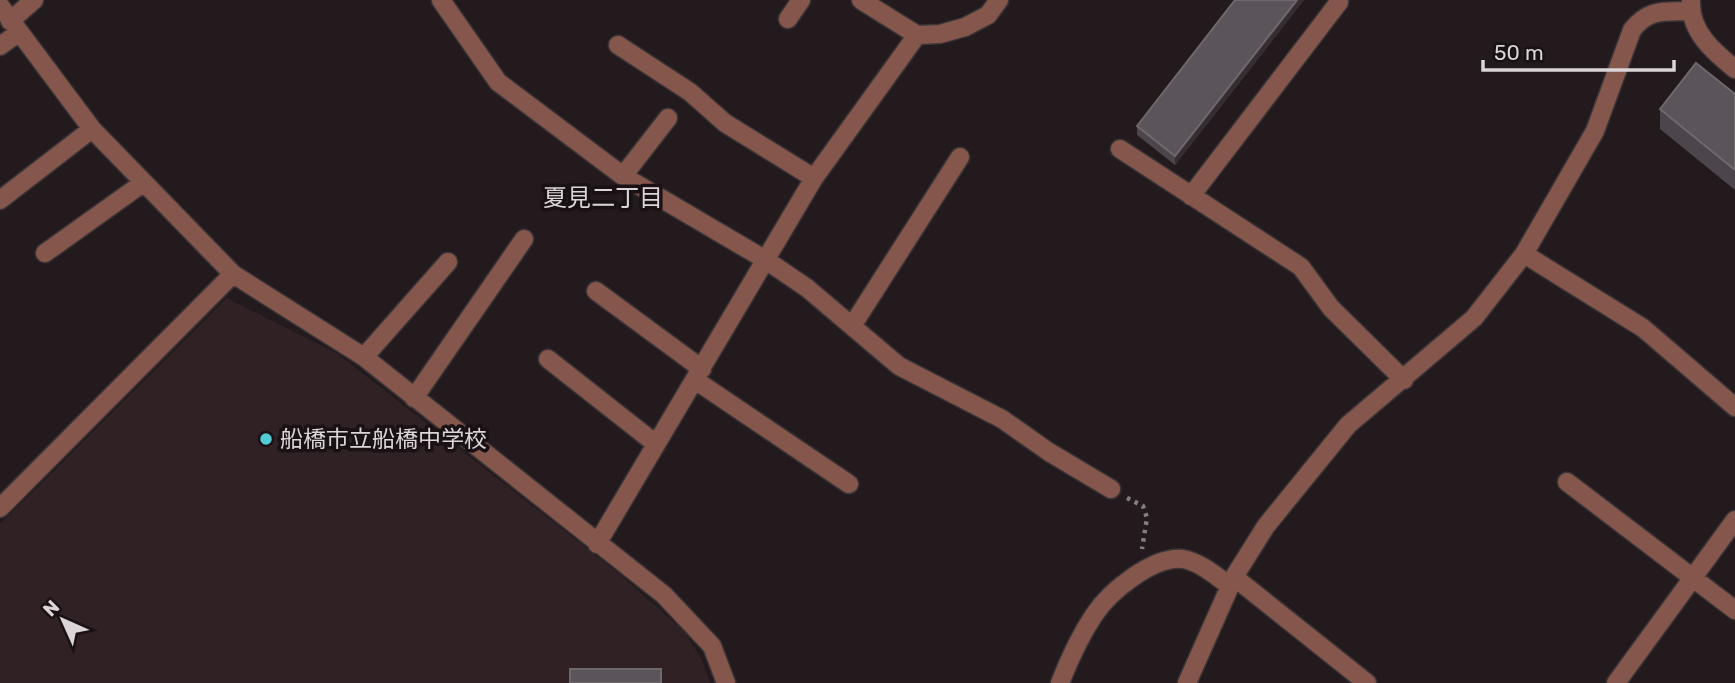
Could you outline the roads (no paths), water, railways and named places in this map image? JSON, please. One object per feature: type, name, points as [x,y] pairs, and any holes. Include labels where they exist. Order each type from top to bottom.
[{"type":"street","points":[[0,46],[9,20],[34,0]]},
{"type":"street","points":[[441,0],[498,82],[623,176],[766,260],[807,288],[899,366],[1002,419],[1049,452],[1111,489]]},
{"type":"street","points":[[788,19],[801,0]]},
{"type":"street","points":[[861,0],[917,35],[940,34],[965,27],[988,15],[999,0]]},
{"type":"street","points":[[1191,196],[1339,2]]},
{"type":"street","points":[[1187,683],[1232,582],[1266,526],[1348,425],[1474,318],[1524,254],[1595,131],[1632,30],[1639,20],[1648,14],[1690,6],[1697,30],[1705,42],[1735,69]]},
{"type":"street","points":[[9,20],[92,129],[233,274],[364,357],[664,595],[712,646],[726,683]]},
{"type":"street","points":[[597,544],[814,178],[917,35]]},
{"type":"street","points":[[618,45],[690,92],[725,123],[814,178]]},
{"type":"street","points":[[623,176],[668,118]]},
{"type":"street","points":[[0,200],[92,129]]},
{"type":"street","points":[[1120,149],[1301,267],[1331,308],[1404,380]]},
{"type":"street","points":[[852,326],[960,157]]},
{"type":"street","points":[[45,253],[143,183]]},
{"type":"street","points":[[414,398],[524,239]]},
{"type":"street","points":[[1524,254],[1643,328],[1735,407]]},
{"type":"street","points":[[364,357],[448,262]]},
{"type":"street","points":[[0,508],[233,274]]},
{"type":"street","points":[[596,291],[698,374],[849,484]]},
{"type":"street","points":[[548,359],[656,444]]},
{"type":"street","points":[[1567,482],[1735,610]]},
{"type":"street","points":[[1616,683],[1735,520]]},
{"type":"street","points":[[1060,683],[1095,613],[1139,573],[1169,559],[1186,560],[1232,582],[1367,683]]},
{"type":"place","name":"船橋市立船橋中学校","points":[[266,439]]},
{"type":"district","name":"夏見二丁目","points":[[603,198]]}]
